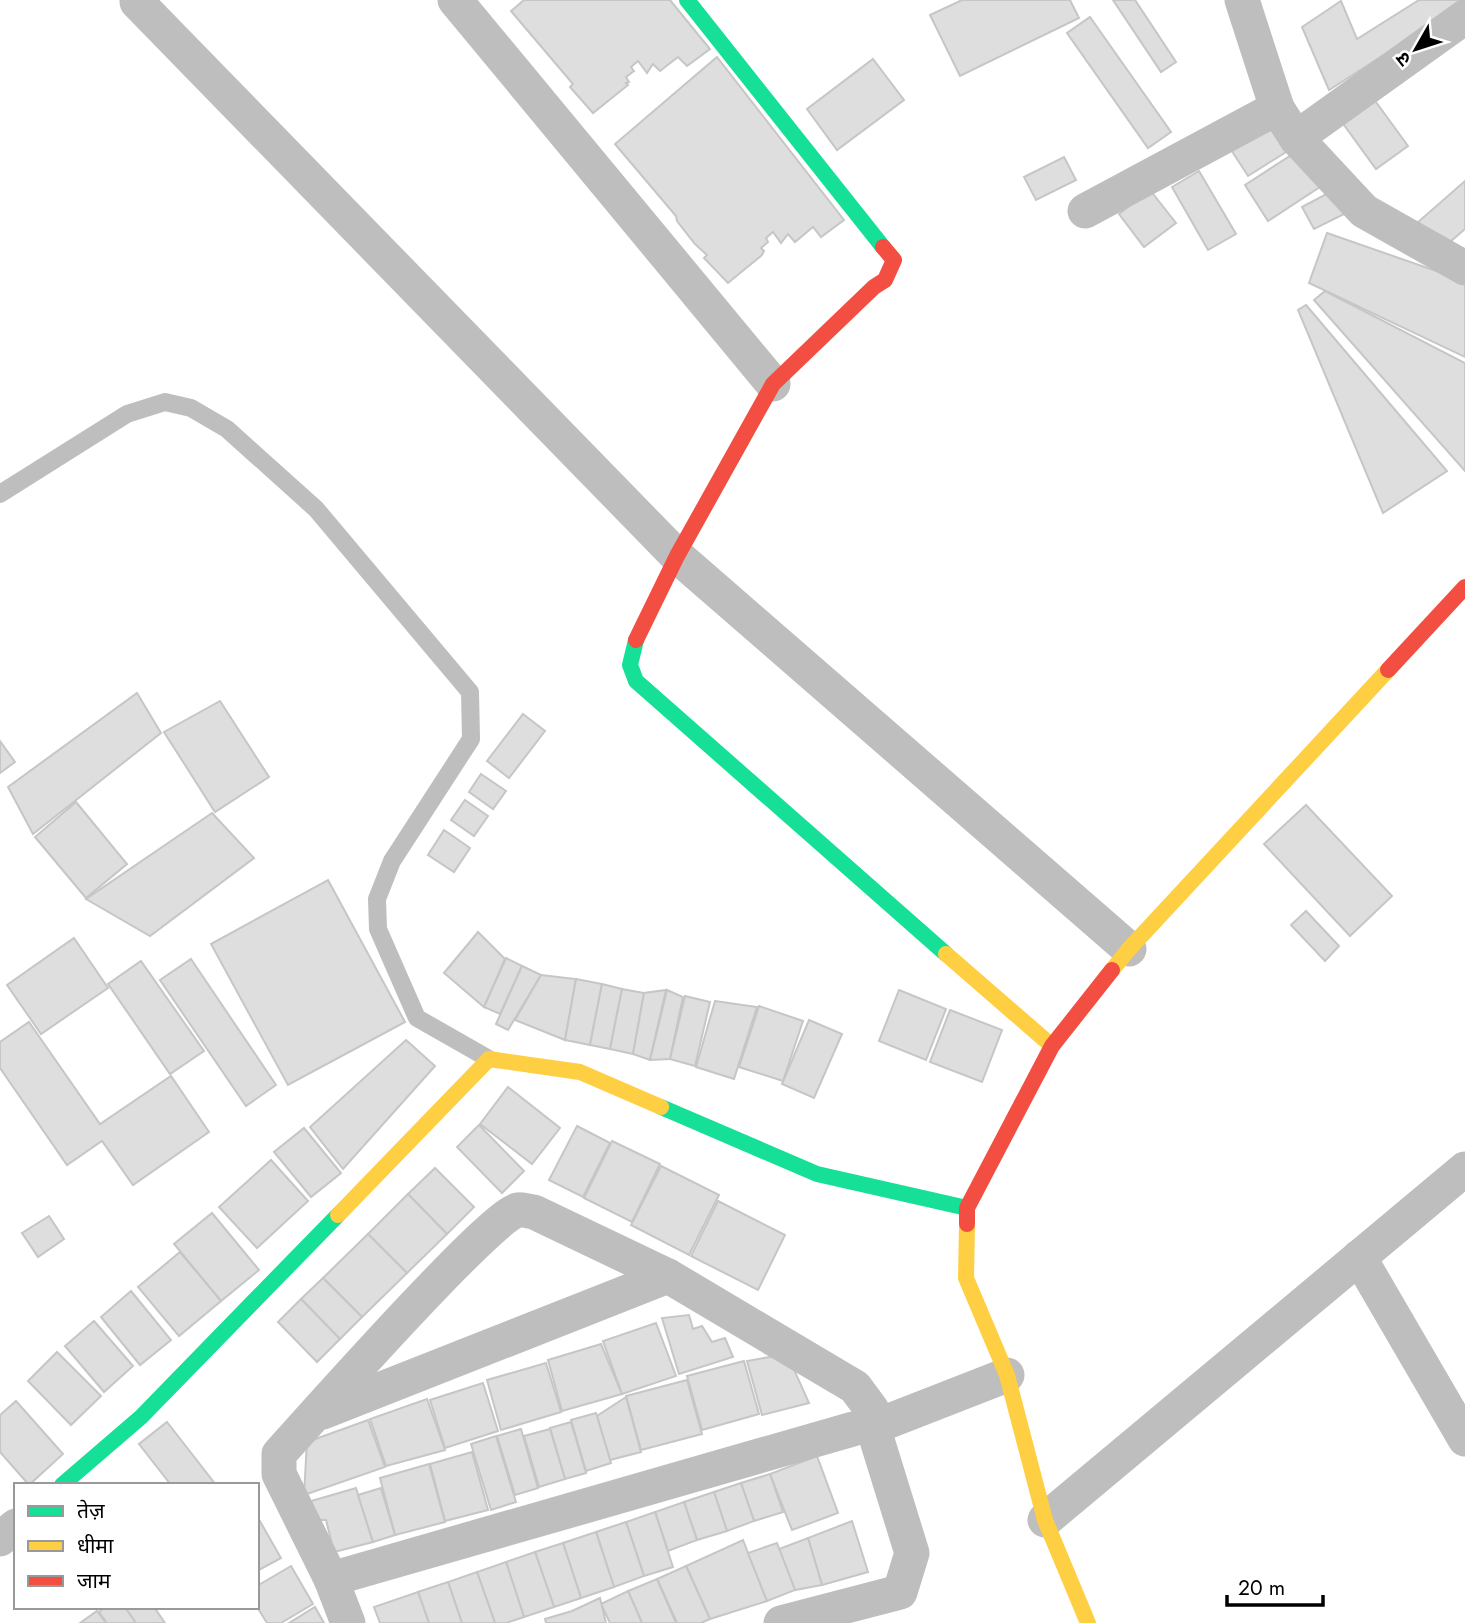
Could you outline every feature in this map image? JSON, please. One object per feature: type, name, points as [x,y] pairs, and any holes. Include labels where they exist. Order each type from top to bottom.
[{"type":"street","points":[[455,0],[773,384]]},
{"type":"street","points":[[687,0],[894,260],[885,280],[874,287],[773,384],[677,556],[633,646],[630,666],[636,681],[1052,1046]]},
{"type":"street","points":[[1242,0],[1277,108],[1296,138],[1363,211],[1465,268]]},
{"type":"street","points":[[137,2],[677,556],[1129,949]]},
{"type":"street","points":[[1296,138],[1465,17]]},
{"type":"street","points":[[1085,211],[1277,108]]},
{"type":"street","points":[[1088,1623],[1045,1520],[1007,1375],[966,1278],[967,1208],[1052,1046],[1129,949],[1465,587]]},
{"type":"street","points":[[64,1483],[141,1417],[489,1059],[580,1072],[817,1174],[967,1208]]},
{"type":"street","points":[[1045,1520],[1465,1169]]},
{"type":"street","points":[[348,1623],[331,1579],[279,1474],[279,1454],[419,1301],[501,1220],[517,1210],[534,1212],[668,1276],[855,1387],[871,1426],[912,1553],[895,1607],[781,1623]]},
{"type":"street","points":[[1359,1257],[1465,1439]]},
{"type":"street","points":[[313,1416],[668,1276]]},
{"type":"street","points":[[331,1579],[871,1426],[1007,1375]]},
{"type":"street","points":[[0,1539],[14,1528]]},
{"type":"lane","points":[[0,494],[127,414],[165,402],[191,408],[227,429],[316,509],[470,692],[471,739],[392,861],[377,899],[378,929],[417,1018],[489,1059]]},
{"type":"building","points":[[524,0],[670,0],[710,49],[687,66],[678,57],[660,71],[653,64],[647,73],[638,61],[631,67],[634,71],[626,77],[628,85],[593,113],[570,87],[573,84],[511,11]]},
{"type":"building","points":[[962,0],[1070,0],[1079,18],[960,76],[930,15]]},
{"type":"building","points":[[1113,0],[1135,0],[1176,62],[1161,72]]},
{"type":"building","points":[[1419,0],[1465,0],[1465,3],[1329,90],[1302,27],[1341,1],[1357,39]]},
{"type":"building","points":[[1090,17],[1171,132],[1148,148],[1067,33]]},
{"type":"building","points":[[717,57],[844,220],[821,237],[813,227],[795,242],[788,234],[781,243],[773,232],[761,248],[764,251],[762,255],[728,283],[704,258],[707,255],[695,244],[676,216],[615,144]]},
{"type":"building","points":[[873,59],[904,100],[837,150],[807,109]]},
{"type":"building","points":[[1368,91],[1408,146],[1376,169],[1336,114]]},
{"type":"building","points":[[1270,115],[1291,149],[1248,176],[1226,142]]},
{"type":"building","points":[[1299,150],[1323,185],[1268,221],[1245,185]]},
{"type":"building","points":[[1064,157],[1076,180],[1036,200],[1024,177]]},
{"type":"building","points":[[1199,171],[1236,234],[1208,250],[1172,187]]},
{"type":"building","points":[[1465,181],[1465,229],[1450,242],[1417,223]]},
{"type":"building","points":[[1150,190],[1176,223],[1144,247],[1119,214]]},
{"type":"building","points":[[1332,191],[1344,214],[1314,229],[1302,207]]},
{"type":"building","points":[[1327,233],[1465,281],[1465,357],[1309,283]]},
{"type":"building","points":[[1325,291],[1465,363],[1465,471],[1314,300]]},
{"type":"building","points":[[1306,305],[1447,471],[1383,513],[1298,310]]},
{"type":"building","points":[[137,693],[161,733],[33,834],[8,787]]},
{"type":"building","points":[[220,701],[269,777],[215,812],[164,732]]},
{"type":"building","points":[[523,714],[545,731],[509,778],[487,761]]},
{"type":"building","points":[[0,741],[15,762],[0,773]]},
{"type":"building","points":[[481,774],[506,791],[493,809],[469,792]]},
{"type":"building","points":[[465,800],[488,816],[474,836],[451,820]]},
{"type":"building","points":[[76,802],[127,864],[86,898],[35,837]]},
{"type":"building","points":[[1306,805],[1392,896],[1350,936],[1264,844]]},
{"type":"building","points":[[212,813],[254,858],[150,936],[86,899]]},
{"type":"building","points":[[444,830],[470,848],[454,872],[428,855]]},
{"type":"building","points":[[328,880],[405,1022],[288,1085],[211,944]]},
{"type":"building","points":[[1306,911],[1339,946],[1325,961],[1291,925]]},
{"type":"building","points":[[478,932],[505,959],[484,1007],[444,973]]},
{"type":"building","points":[[74,938],[108,988],[41,1034],[7,985]]},
{"type":"building","points":[[506,958],[522,966],[500,1014],[484,1007]]},
{"type":"building","points":[[191,959],[276,1085],[246,1106],[160,980]]},
{"type":"building","points":[[141,961],[204,1051],[170,1074],[108,984]]},
{"type":"building","points":[[522,966],[541,975],[508,1030],[496,1024]]},
{"type":"building","points":[[541,975],[576,979],[565,1040],[515,1020]]},
{"type":"building","points":[[576,979],[602,984],[590,1045],[565,1040]]},
{"type":"building","points":[[602,984],[622,989],[610,1049],[590,1045]]},
{"type":"building","points":[[622,989],[644,993],[633,1054],[610,1049]]},
{"type":"building","points":[[666,990],[650,1060],[633,1054],[644,993]]},
{"type":"building","points":[[667,990],[683,997],[670,1059],[650,1060]]},
{"type":"building","points":[[899,990],[946,1009],[926,1060],[879,1041]]},
{"type":"building","points":[[685,996],[710,1002],[695,1066],[670,1059]]},
{"type":"building","points":[[715,1001],[757,1007],[734,1079],[696,1067]]},
{"type":"building","points":[[759,1006],[803,1021],[783,1081],[739,1067]]},
{"type":"building","points":[[950,1010],[1002,1030],[982,1082],[930,1062]]},
{"type":"building","points":[[809,1020],[842,1034],[814,1098],[782,1084]]},
{"type":"building","points":[[29,1022],[100,1124],[171,1076],[209,1132],[133,1185],[102,1141],[67,1165],[0,1068],[0,1042]]},
{"type":"building","points":[[406,1040],[435,1066],[343,1169],[310,1127]]},
{"type":"building","points":[[508,1087],[560,1128],[532,1164],[480,1124]]},
{"type":"building","points":[[479,1125],[524,1171],[502,1193],[457,1147]]},
{"type":"building","points":[[577,1126],[610,1143],[583,1197],[549,1180]]},
{"type":"building","points":[[304,1128],[341,1173],[311,1197],[274,1152]]},
{"type":"building","points":[[612,1141],[660,1164],[632,1222],[584,1198]]},
{"type":"building","points":[[271,1160],[308,1201],[257,1248],[219,1207]]},
{"type":"building","points":[[661,1166],[719,1195],[689,1255],[631,1225]]},
{"type":"building","points":[[435,1168],[474,1207],[447,1234],[408,1194]]},
{"type":"building","points":[[408,1194],[447,1234],[407,1273],[368,1234]]},
{"type":"building","points":[[718,1201],[785,1235],[758,1290],[691,1256]]},
{"type":"building","points":[[212,1213],[259,1270],[221,1301],[174,1244]]},
{"type":"building","points":[[49,1216],[64,1239],[38,1257],[22,1233]]},
{"type":"building","points":[[368,1234],[407,1273],[362,1317],[323,1278]]},
{"type":"building","points":[[180,1252],[221,1301],[179,1336],[138,1287]]},
{"type":"building","points":[[323,1278],[362,1317],[340,1339],[301,1299]]},
{"type":"building","points":[[131,1291],[171,1340],[140,1365],[101,1317]]},
{"type":"building","points":[[301,1299],[340,1339],[317,1362],[278,1322]]},
{"type":"building","points":[[689,1315],[693,1329],[702,1326],[712,1342],[725,1338],[733,1357],[679,1374],[662,1318]]},
{"type":"building","points":[[94,1321],[133,1366],[104,1392],[65,1346]]},
{"type":"building","points":[[656,1323],[676,1376],[622,1394],[603,1341]]},
{"type":"building","points":[[601,1344],[622,1394],[562,1411],[548,1360]]},
{"type":"building","points":[[57,1352],[101,1396],[71,1425],[28,1381]]},
{"type":"building","points":[[787,1354],[809,1403],[762,1415],[747,1361]]},
{"type":"building","points":[[744,1361],[759,1414],[702,1430],[687,1376]]},
{"type":"building","points":[[546,1363],[561,1412],[501,1430],[487,1380]]},
{"type":"building","points":[[687,1380],[702,1434],[641,1450],[626,1396]]},
{"type":"building","points":[[483,1383],[498,1431],[445,1448],[430,1400]]},
{"type":"building","points":[[626,1397],[641,1452],[610,1460],[597,1416]]},
{"type":"building","points":[[427,1399],[445,1450],[386,1466],[370,1419]]},
{"type":"building","points":[[16,1401],[63,1454],[31,1483],[27,1483],[0,1452],[0,1415]]},
{"type":"building","points":[[596,1413],[611,1463],[586,1471],[571,1420]]},
{"type":"building","points":[[368,1420],[385,1467],[304,1495],[307,1442]]},
{"type":"building","points":[[167,1422],[214,1483],[169,1483],[139,1444]]},
{"type":"building","points":[[571,1422],[586,1473],[565,1479],[550,1428]]},
{"type":"building","points":[[521,1429],[538,1488],[515,1495],[497,1436]]},
{"type":"building","points":[[550,1429],[565,1479],[539,1487],[524,1436]]},
{"type":"building","points":[[496,1436],[516,1502],[491,1510],[471,1444]]},
{"type":"building","points":[[472,1452],[488,1510],[445,1521],[430,1464]]},
{"type":"building","points":[[817,1456],[838,1513],[792,1530],[770,1474]]},
{"type":"building","points":[[429,1464],[445,1522],[395,1535],[380,1478]]},
{"type":"building","points":[[770,1474],[783,1512],[754,1521],[741,1483]]},
{"type":"building","points":[[741,1483],[754,1521],[727,1531],[714,1492]]},
{"type":"building","points":[[356,1488],[373,1542],[334,1552],[326,1520],[312,1520],[308,1502]]},
{"type":"building","points":[[381,1488],[395,1535],[373,1542],[358,1495]]},
{"type":"building","points":[[714,1492],[727,1531],[697,1540],[684,1502]]},
{"type":"building","points":[[684,1502],[697,1540],[668,1551],[655,1512]]},
{"type":"building","points":[[655,1512],[673,1567],[644,1576],[626,1522]]},
{"type":"building","points":[[259,1520],[281,1558],[259,1570]]},
{"type":"building","points":[[852,1521],[868,1572],[822,1585],[808,1538]]},
{"type":"building","points":[[626,1522],[644,1576],[614,1587],[596,1532]]},
{"type":"building","points":[[596,1532],[614,1587],[581,1598],[563,1543]]},
{"type":"building","points":[[808,1538],[822,1585],[795,1590],[779,1549]]},
{"type":"building","points":[[743,1540],[767,1601],[710,1619],[686,1566]]},
{"type":"building","points":[[563,1543],[581,1598],[554,1607],[535,1552]]},
{"type":"building","points":[[777,1543],[795,1590],[767,1601],[748,1553]]},
{"type":"building","points":[[535,1552],[554,1607],[524,1617],[506,1562]]},
{"type":"building","points":[[506,1562],[524,1617],[506,1623],[495,1623],[477,1572]]},
{"type":"building","points":[[291,1566],[313,1604],[281,1623],[267,1623],[258,1609],[259,1585]]},
{"type":"building","points":[[686,1566],[710,1619],[701,1623],[677,1623],[657,1579]]},
{"type":"building","points":[[477,1572],[495,1623],[462,1623],[448,1582]]},
{"type":"building","points":[[657,1579],[676,1623],[642,1623],[628,1591]]},
{"type":"building","points":[[448,1582],[462,1623],[429,1623],[418,1592]]},
{"type":"building","points":[[628,1591],[642,1623],[610,1623],[601,1604]]},
{"type":"building","points":[[418,1592],[429,1623],[380,1623],[374,1607]]},
{"type":"building","points":[[600,1598],[606,1623],[546,1623],[545,1619],[572,1611]]},
{"type":"building","points":[[315,1607],[324,1623],[289,1623]]},
{"type":"building","points":[[103,1609],[126,1609],[136,1623],[107,1623],[99,1612]]},
{"type":"building","points":[[126,1609],[155,1609],[165,1623],[136,1623]]},
{"type":"building","points":[[97,1611],[106,1623],[80,1623]]},
{"type":"traffic: fast","points":[[687,0],[883,247]]},
{"type":"traffic: fast","points":[[636,640],[630,665],[636,681],[946,954]]},
{"type":"traffic: fast","points":[[661,1107],[817,1174],[967,1208]]},
{"type":"traffic: fast","points":[[64,1483],[141,1417],[338,1215]]},
{"type":"traffic: slow","points":[[1112,970],[1388,670]]},
{"type":"traffic: slow","points":[[946,954],[1052,1046]]},
{"type":"traffic: slow","points":[[338,1215],[489,1059],[580,1072],[661,1107]]},
{"type":"traffic: slow","points":[[967,1224],[966,1278],[1007,1375],[1045,1520],[1088,1623]]},
{"type":"traffic: jam","points":[[636,640],[677,556],[773,384],[874,287],[885,280],[894,260],[883,247]]},
{"type":"traffic: jam","points":[[1388,670],[1465,587]]},
{"type":"traffic: jam","points":[[967,1224],[967,1208],[1052,1046],[1112,970]]}]
